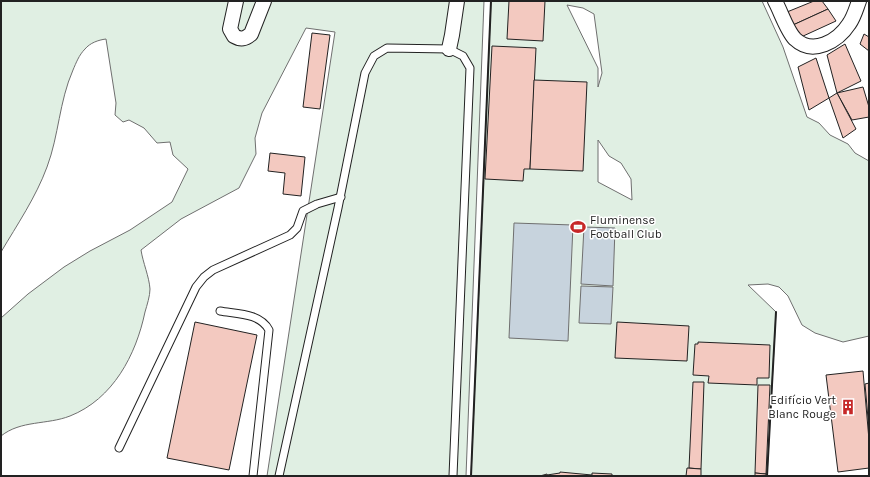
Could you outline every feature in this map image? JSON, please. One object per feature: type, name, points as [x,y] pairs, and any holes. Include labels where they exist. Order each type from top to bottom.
[{"type":"street","points":[[236,1],[230,29],[234,36],[243,39],[251,34],[264,1]]},
{"type":"street","points":[[449,49],[457,1]]},
{"type":"street","points":[[775,1],[794,37],[799,43],[810,47],[817,47],[838,36],[849,25],[859,1]]},
{"type":"lane","points":[[279,476],[340,197],[365,73],[374,56],[386,48],[449,49],[463,56],[470,68],[453,476]]},
{"type":"lane","points":[[119,448],[196,287],[204,277],[213,270],[290,235],[297,228],[303,210],[340,197]]},
{"type":"lane","points":[[220,311],[257,318],[266,323],[269,330],[253,476]]},
{"type":"green space","points":[[1,1],[484,1],[466,476],[267,476],[335,32],[306,28],[262,113],[255,138],[256,154],[239,188],[181,219],[141,250],[150,295],[136,344],[120,374],[99,399],[70,416],[52,421],[17,427],[1,436],[1,318],[28,294],[64,267],[90,251],[130,230],[172,202],[188,169],[173,155],[170,142],[157,143],[144,128],[129,120],[123,122],[115,115],[116,103],[106,39],[94,42],[89,45],[79,56],[68,82],[51,155],[43,178],[32,200],[1,252]]},
{"type":"green space","name":"Fluminense Football Club","points":[[491,1],[762,1],[783,47],[807,117],[819,123],[830,135],[848,144],[855,153],[869,161],[869,336],[843,342],[815,333],[802,325],[788,296],[779,287],[768,284],[748,285],[776,312],[767,476],[471,476]],"holes":[[[567,5],[583,8],[594,14],[602,73],[598,87],[598,68]],[[598,140],[609,156],[621,163],[631,179],[632,200],[598,182]]]},
{"type":"shaded area","points":[[514,223],[573,225],[568,341],[509,338]]},
{"type":"shaded area","points":[[584,227],[615,228],[613,286],[581,284]]},
{"type":"shaded area","points":[[581,286],[613,287],[611,324],[579,323]]},
{"type":"building","points":[[509,1],[545,1],[543,41],[507,39]]},
{"type":"building","points":[[814,1],[822,1],[828,9],[793,25],[787,12]]},
{"type":"building","points":[[828,9],[836,21],[801,37],[793,25]]},
{"type":"building","points":[[312,33],[330,35],[320,109],[303,107]]},
{"type":"building","points":[[864,34],[869,37],[869,51],[860,44]]},
{"type":"building","points":[[845,44],[861,81],[837,93],[827,55]]},
{"type":"building","points":[[492,46],[536,48],[530,169],[524,169],[523,181],[485,179]]},
{"type":"building","points":[[816,58],[829,98],[809,110],[798,67]]},
{"type":"building","points":[[534,80],[587,82],[583,171],[530,169]]},
{"type":"building","points":[[863,87],[869,107],[869,117],[852,120],[837,93]]},
{"type":"building","points":[[837,93],[856,129],[843,138],[829,98]]},
{"type":"building","points":[[270,153],[305,157],[301,196],[283,194],[285,173],[268,171]]},
{"type":"building","points":[[195,322],[257,335],[229,470],[167,458]]},
{"type":"building","points":[[617,322],[689,326],[687,361],[615,358]]},
{"type":"building","points":[[698,342],[770,345],[769,378],[757,378],[757,385],[708,383],[709,376],[693,375],[695,344],[698,344]]},
{"type":"building","name":"Edifício Vert Blanc Rouge","points":[[863,371],[869,440],[869,468],[838,472],[826,375]]},
{"type":"building","points":[[693,382],[704,382],[701,469],[689,468]]},
{"type":"building","points":[[869,383],[869,430],[865,384]]},
{"type":"building","points":[[758,385],[770,385],[766,474],[755,473]]},
{"type":"building","points":[[687,468],[701,469],[701,476],[686,476]]},
{"type":"building","points":[[560,472],[592,475],[592,473],[612,474],[612,476],[540,476]]},
{"type":"building","points":[[755,473],[766,474],[766,476],[755,476]]},
{"type":"wall","points":[[471,476],[491,1]]},
{"type":"wall","points":[[767,476],[776,312]]},
{"type":"place","name":"Fluminense Football Club","points":[[578,227]]},
{"type":"place","name":"Edifício Vert Blanc Rouge","points":[[848,407]]}]
